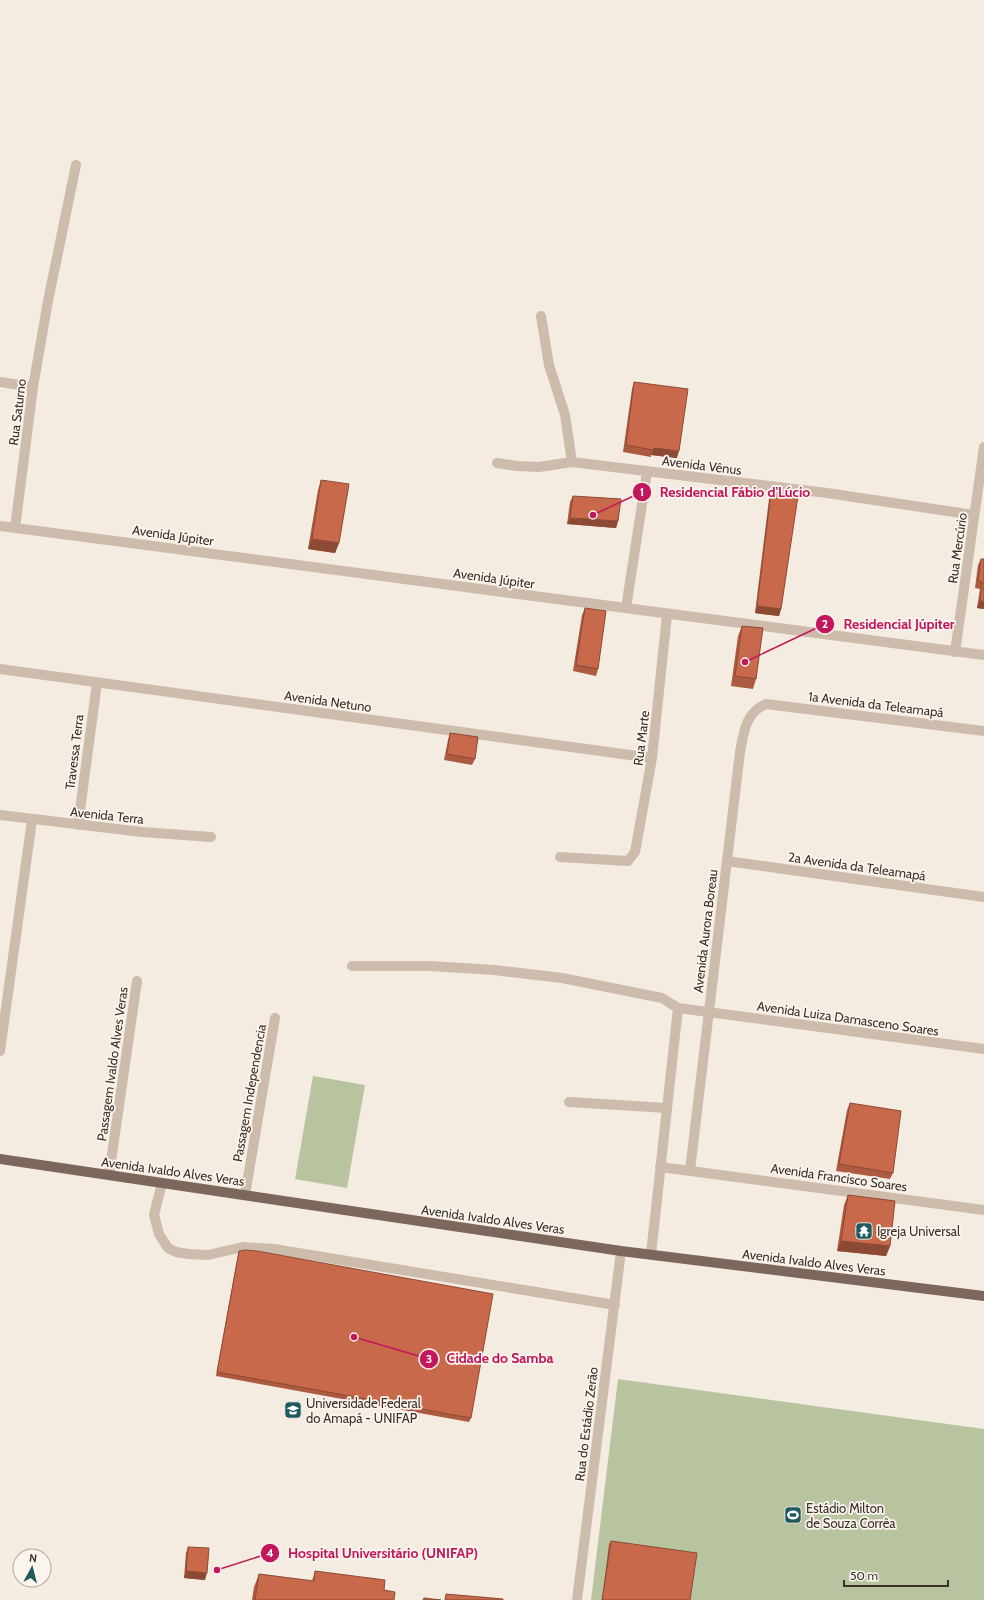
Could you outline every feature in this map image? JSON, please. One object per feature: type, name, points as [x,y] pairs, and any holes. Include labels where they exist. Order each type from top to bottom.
[{"type":"main road","name":"Avenida Ivaldo Alves Veras","points":[[0,1159],[621,1251],[984,1296]]},
{"type":"street","name":"Rua Saturno","points":[[15,528],[33,387],[48,301],[76,165]]},
{"type":"street","points":[[541,316],[549,365],[565,415],[572,462]]},
{"type":"street","points":[[0,382],[33,387]]},
{"type":"street","name":"Rua Mercúrio","points":[[955,652],[984,447]]},
{"type":"street","name":"Avenida Vênus","points":[[497,463],[539,467],[572,462],[827,493],[974,515]]},
{"type":"street","points":[[626,608],[647,472]]},
{"type":"street","name":"Avenida Júpiter","points":[[0,526],[984,656]]},
{"type":"street","name":"Rua Marte","points":[[560,857],[628,861],[632,858],[637,848],[652,758],[667,615]]},
{"type":"street","name":"Avenida Netuno","points":[[0,669],[652,758]]},
{"type":"street","name":"Travessa Terra","points":[[78,825],[97,682]]},
{"type":"street","name":"1a Avenida da Teleamapá","points":[[766,704],[984,731]]},
{"type":"street","name":"Avenida Aurora Boreau","points":[[690,1170],[744,732],[748,719],[756,708],[766,704]]},
{"type":"street","name":"Avenida Terra","points":[[0,815],[78,825],[211,837]]},
{"type":"street","points":[[0,1051],[32,820]]},
{"type":"street","name":"2a Avenida da Teleamapá","points":[[727,861],[984,896]]},
{"type":"street","points":[[352,966],[430,966],[494,970],[562,978],[662,998],[678,1008],[651,1254]]},
{"type":"street","name":"Passagem Ivaldo Alves Veras","points":[[109,1175],[137,981]]},
{"type":"street","name":"Avenida Luiza Damasceno Soares","points":[[678,1008],[984,1049]]},
{"type":"street","name":"Passagem Independencia","points":[[244,1195],[275,1018]]},
{"type":"street","points":[[569,1102],[667,1108]]},
{"type":"street","name":"Avenida Francisco Soares","points":[[660,1167],[984,1210]]},
{"type":"street","points":[[162,1183],[154,1215],[159,1234],[168,1248],[176,1252],[208,1255],[244,1247],[274,1249],[614,1305]]},
{"type":"street","name":"Rua do Estádio Zerão","points":[[577,1600],[621,1251]]},
{"type":"green space","points":[[313,1076],[365,1085],[347,1188],[295,1179]]},
{"type":"green space","name":"Estádio Milton de Souza Corrêa","points":[[618,1379],[984,1429],[984,1600],[591,1600]]},
{"type":"building","points":[[634,382],[688,389],[679,451],[654,448],[653,450],[626,445]]},
{"type":"building","points":[[321,480],[349,484],[339,543],[312,539]]},
{"type":"building","points":[[771,492],[798,496],[781,609],[757,606]]},
{"type":"building","points":[[573,496],[621,499],[618,521],[570,518]]},
{"type":"building","points":[[981,559],[984,559],[984,602],[980,601],[982,582],[978,581]]},
{"type":"building","points":[[585,608],[606,611],[598,669],[576,665]]},
{"type":"building","points":[[742,626],[763,628],[756,679],[735,676]]},
{"type":"building","points":[[450,733],[478,737],[475,759],[447,754]]},
{"type":"building","points":[[850,1103],[901,1111],[893,1173],[839,1164]]},
{"type":"building","name":"Igreja Universal","points":[[848,1195],[895,1201],[890,1246],[841,1241]]},
{"type":"building","points":[[245,1250],[493,1294],[471,1418],[217,1372],[239,1251]]},
{"type":"building","points":[[611,1541],[697,1553],[690,1600],[602,1600]]},
{"type":"building","points":[[188,1547],[209,1548],[207,1573],[186,1571]]},
{"type":"building","points":[[315,1571],[385,1580],[384,1590],[395,1592],[394,1600],[255,1600],[259,1574],[314,1581]]},
{"type":"building","points":[[446,1594],[503,1599],[503,1600],[445,1600]]},
{"type":"building","points":[[424,1598],[441,1600],[423,1600]]},
{"type":"place","name":"Residencial Fábio d'Lúcio","points":[[593,515]]},
{"type":"place","name":"Residencial Júpiter","points":[[745,662]]},
{"type":"place","name":"Igreja Universal","points":[[864,1231]]},
{"type":"place","name":"Cidade do Samba","points":[[354,1337]]},
{"type":"place","name":"Universidade Federal do Amapá - UNIFAP","points":[[293,1410]]},
{"type":"place","name":"Estádio Milton de Souza Corrêa","points":[[793,1515]]},
{"type":"place","name":"Hospital Universitário (UNIFAP)","points":[[217,1570]]}]
